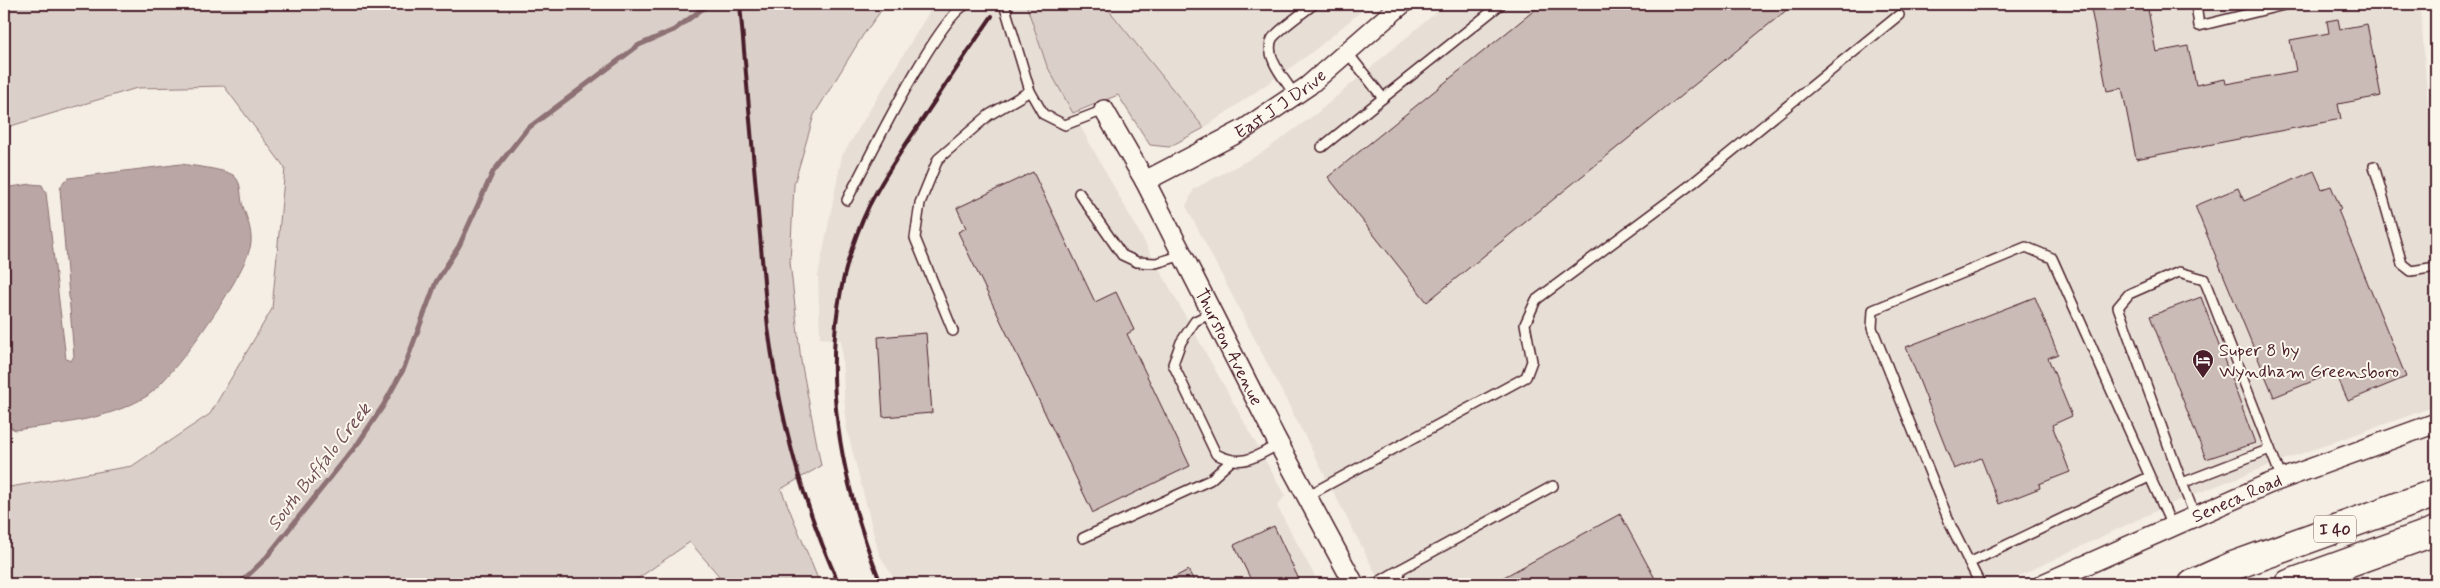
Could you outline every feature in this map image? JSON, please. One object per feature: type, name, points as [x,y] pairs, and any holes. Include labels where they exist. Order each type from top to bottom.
[{"type":"highway","name":"I 40","points":[[2194,584],[2233,566],[2436,493]]},
{"type":"highway","name":"I 40","points":[[2290,584],[2436,531]]},
{"type":"street","name":"East J J Drive","points":[[1145,181],[1243,130],[1295,95],[1402,4]]},
{"type":"street","name":"Thurston Avenue","points":[[1104,110],[1145,181],[1279,444],[1354,584]]},
{"type":"street","name":"Seneca Road","points":[[2043,584],[2282,479],[2436,423]]},
{"type":"lane","points":[[848,200],[905,91],[945,23],[961,6],[967,4]]},
{"type":"lane","points":[[1004,4],[1030,91],[1042,114],[1065,125],[1104,110]]},
{"type":"lane","points":[[1295,95],[1277,68],[1270,48],[1272,38],[1314,4]]},
{"type":"lane","points":[[1322,147],[1501,4]]},
{"type":"lane","points":[[2196,4],[2199,26],[2288,4]]},
{"type":"lane","points":[[1306,496],[1526,377],[1532,362],[1525,324],[1536,300],[1693,183],[1899,16]]},
{"type":"lane","points":[[1347,52],[1383,98]]},
{"type":"lane","points":[[953,331],[915,238],[920,203],[938,159],[988,115],[1030,91]]},
{"type":"lane","points":[[2374,166],[2402,264],[2411,271],[2436,267]]},
{"type":"lane","points":[[1079,193],[1122,255],[1137,262],[1156,263],[1183,256]]},
{"type":"lane","points":[[1980,584],[1951,526],[1872,328],[1873,310],[2026,247],[2052,258],[2172,526]]},
{"type":"lane","points":[[2195,516],[2118,307],[2129,294],[2179,272],[2204,279],[2282,479]]},
{"type":"lane","points":[[1212,314],[1195,321],[1181,342],[1173,364],[1216,454],[1230,462],[1249,460],[1279,444]]},
{"type":"lane","points":[[2182,484],[2270,449]]},
{"type":"lane","points":[[1083,538],[1210,480],[1230,462]]},
{"type":"lane","points":[[1970,563],[2149,477]]},
{"type":"lane","points":[[1375,584],[1553,486]]},
{"type":"lane","points":[[1396,584],[1401,568]]},
{"type":"shaded area","points":[[4,4],[886,4],[863,35],[814,115],[794,184],[790,262],[801,361],[821,466],[781,489],[820,584],[726,584],[690,542],[630,584],[4,584],[4,488],[132,466],[210,414],[272,309],[285,168],[224,86],[137,88],[4,128]]},
{"type":"shaded area","points":[[934,4],[1026,4],[1047,66],[1285,496],[1277,506],[1319,584],[897,584],[879,554],[846,426],[841,340],[820,338],[818,276],[842,156]]},
{"type":"shaded area","points":[[1026,4],[1104,4],[1204,128],[1169,147],[1150,145],[1118,95],[1073,113],[1047,66]]},
{"type":"shaded area","points":[[1104,4],[1370,4],[1311,53],[1204,128]]},
{"type":"shaded area","points":[[1446,4],[2420,4],[2436,205],[2436,406],[2289,458],[2177,501],[2002,584],[1381,584],[1186,206],[1194,189],[1263,152],[1317,113]]},
{"type":"shaded area","points":[[181,164],[228,173],[236,178],[239,184],[242,203],[250,227],[251,243],[237,277],[223,300],[174,369],[147,396],[116,411],[83,420],[15,430],[10,427],[4,379],[4,188],[31,184],[42,185],[46,193],[66,359],[71,361],[74,356],[60,189],[64,181],[69,178]]},
{"type":"building","points":[[1542,4],[1794,4],[1427,302],[1328,177]]},
{"type":"building","points":[[2090,4],[2147,4],[2156,52],[2188,46],[2196,85],[2225,79],[2226,84],[2296,71],[2290,40],[2329,33],[2327,21],[2338,19],[2340,29],[2367,24],[2381,96],[2338,104],[2341,119],[2136,159],[2122,88],[2107,91]]},
{"type":"building","points":[[2314,171],[2322,189],[2331,186],[2341,209],[2338,210],[2406,377],[2348,401],[2335,372],[2274,397],[2195,206],[2238,188],[2244,201]]},
{"type":"building","points":[[1033,172],[1095,302],[1116,292],[1134,330],[1127,334],[1190,466],[1093,513],[958,232],[966,228],[957,208]]},
{"type":"building","points":[[2035,297],[2058,354],[2048,358],[2072,416],[2052,425],[2070,472],[2039,484],[2040,488],[1999,504],[1981,458],[1954,469],[1906,347]]},
{"type":"building","name":"Super 8 by Wyndham Greensboro","points":[[2201,297],[2255,443],[2206,459],[2150,316]]},
{"type":"building","points":[[926,333],[932,413],[883,417],[878,337]]},
{"type":"building","points":[[1620,514],[1658,584],[1491,584]]},
{"type":"building","points":[[1274,526],[1301,584],[1253,584],[1234,545]]},
{"type":"building","points":[[1188,570],[1196,584],[1162,584]]},
{"type":"waterway","name":"South Buffalo Creek","points":[[239,584],[265,559],[359,442],[383,406],[404,368],[436,282],[459,246],[493,172],[527,129],[639,45],[674,30],[709,4]]},
{"type":"railway","points":[[740,4],[768,328],[773,361],[786,427],[803,490],[839,584]]},
{"type":"railway","points":[[881,584],[864,538],[851,491],[841,443],[835,395],[834,347],[839,300],[851,253],[874,195],[992,16]]},
{"type":"place","name":"Super 8 by Wyndham Greensboro","points":[[2203,379]]}]
